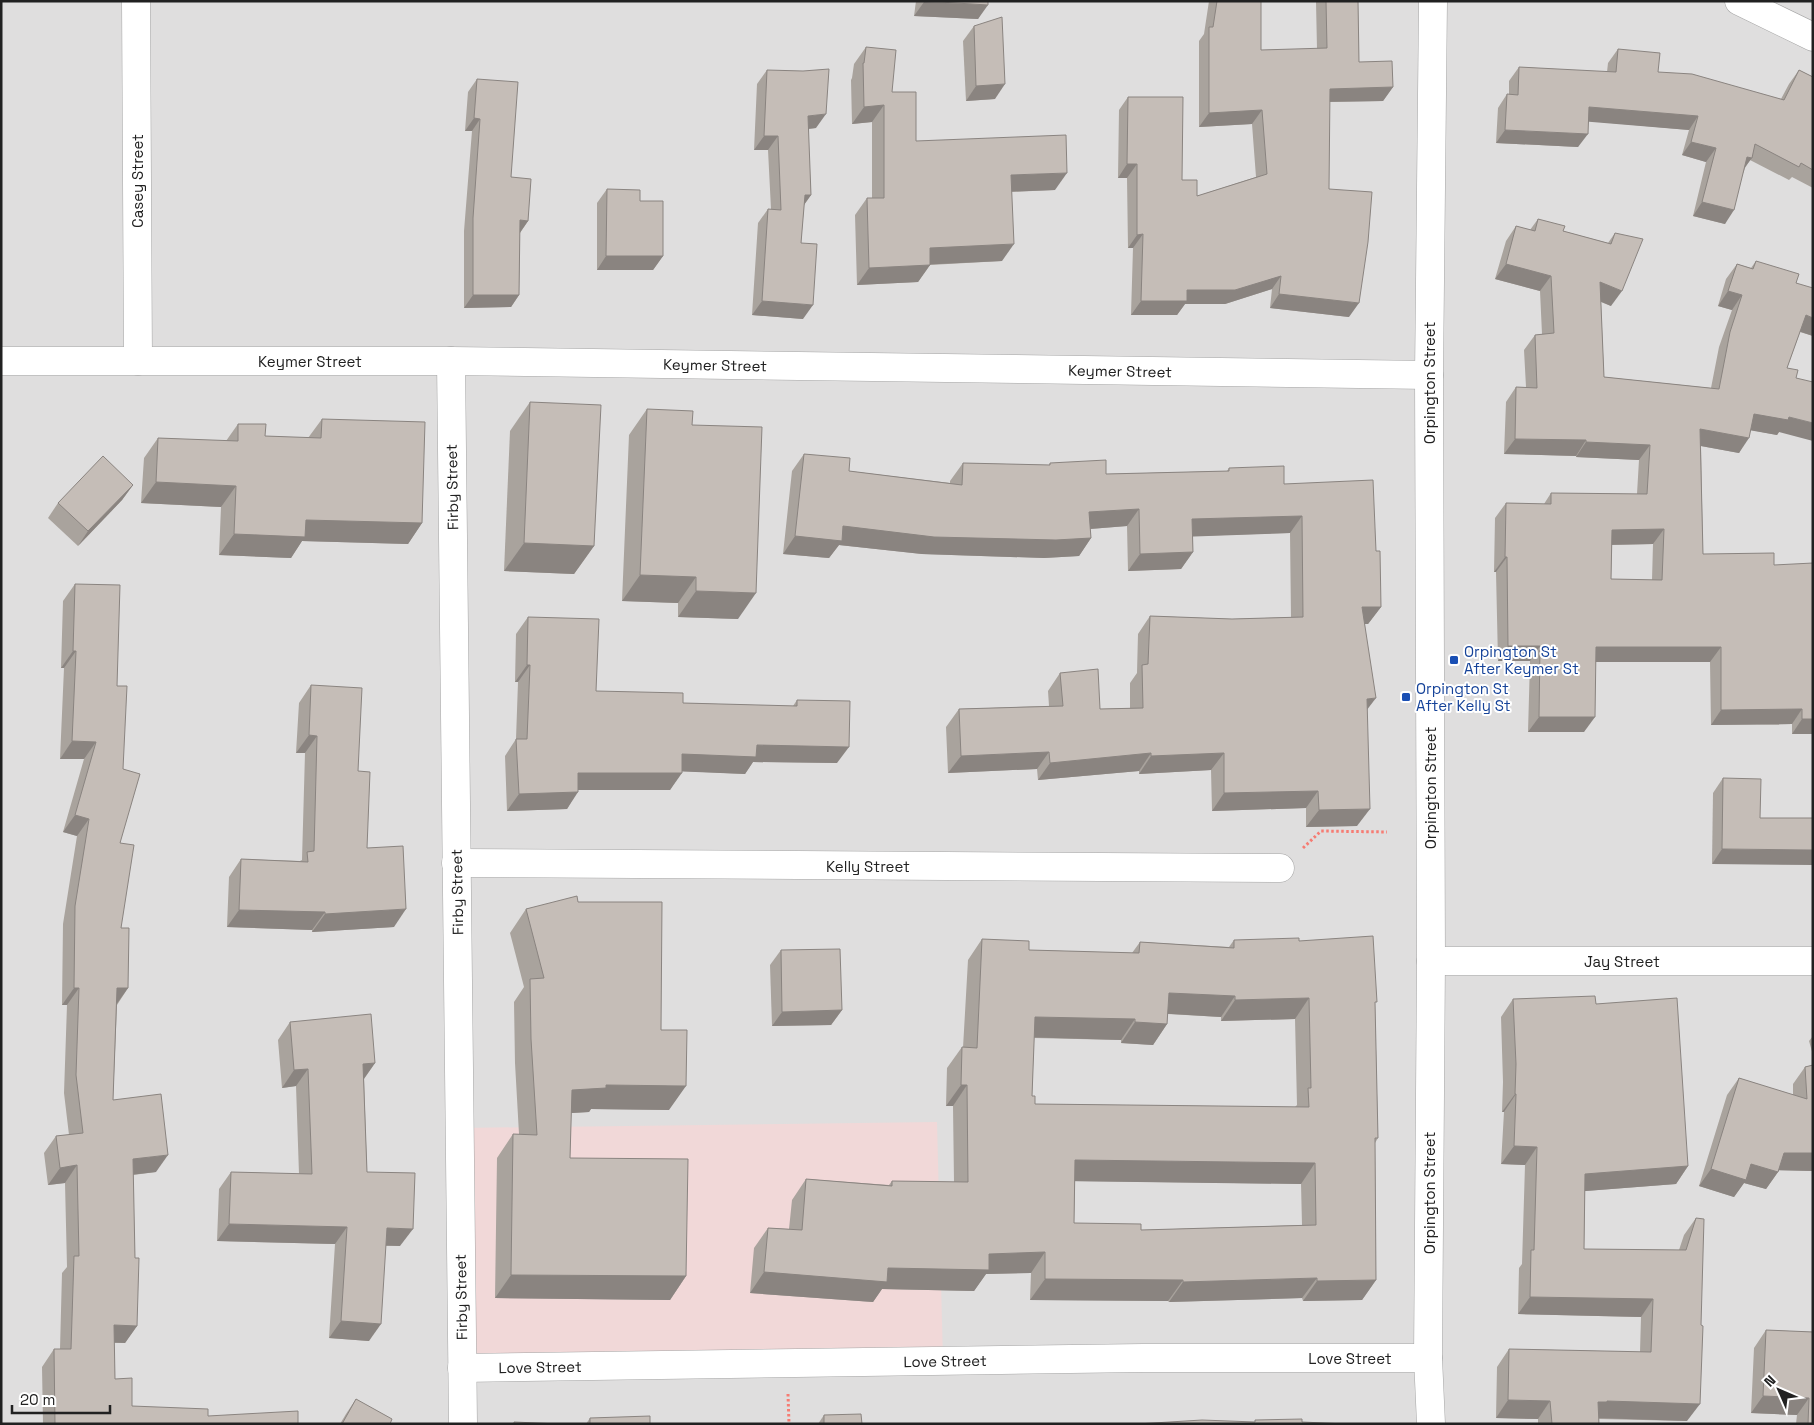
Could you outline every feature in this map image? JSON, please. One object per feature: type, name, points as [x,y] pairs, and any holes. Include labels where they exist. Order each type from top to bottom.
[{"type":"street","name":"Casey Street","points":[[136,1],[138,361]]},
{"type":"street","name":"Orpington Street","points":[[1431,1424],[1428,1358],[1431,961],[1429,375],[1433,1]]},
{"type":"street","points":[[1740,1],[1813,36]]},
{"type":"street","name":"Keymer Street","points":[[1,361],[451,361],[1429,375]]},
{"type":"street","name":"Firby Street","points":[[451,361],[462,1424]]},
{"type":"street","name":"Kelly Street","points":[[456,862],[1280,868]]},
{"type":"street","name":"Jay Street","points":[[1431,961],[1813,960]]},
{"type":"street","name":"Love Street","points":[[462,1368],[1143,1358],[1428,1358]]},
{"type":"path","points":[[1280,868],[1321,831],[1387,832]]},
{"type":"shaded area","points":[[1,1],[1813,1],[1813,1424],[1,1424]]},
{"type":"shaded area","points":[[937,1122],[943,1361],[462,1368],[459,1128]]},
{"type":"building","points":[[924,1],[988,1],[988,5]]},
{"type":"building","points":[[1217,1],[1261,1],[1261,50],[1327,48],[1326,1],[1358,1],[1359,62],[1392,61],[1393,87],[1330,89],[1329,189],[1372,192],[1368,242],[1359,303],[1279,294],[1281,276],[1235,290],[1187,290],[1187,301],[1141,301],[1143,234],[1137,235],[1137,164],[1127,164],[1128,97],[1183,97],[1182,180],[1197,180],[1197,196],[1267,174],[1262,110],[1209,113],[1209,27],[1213,27]]},
{"type":"building","points":[[1002,17],[1005,84],[976,86],[974,26]]},
{"type":"building","points":[[866,47],[896,50],[892,92],[916,92],[916,141],[1066,135],[1067,173],[1011,175],[1014,244],[930,248],[930,265],[869,268],[867,198],[884,198],[884,105],[864,107],[863,63]]},
{"type":"building","points":[[1618,49],[1660,53],[1658,72],[1692,74],[1784,100],[1799,70],[1813,77],[1813,170],[1801,163],[1799,167],[1755,144],[1752,158],[1747,157],[1734,210],[1702,202],[1716,148],[1691,142],[1698,116],[1589,107],[1588,134],[1505,130],[1507,94],[1518,95],[1519,67],[1616,72]]},
{"type":"building","points":[[829,69],[826,114],[808,116],[811,195],[805,195],[801,243],[817,244],[813,305],[762,301],[768,209],[781,210],[778,136],[764,136],[767,70],[803,71]]},
{"type":"building","points":[[477,79],[518,82],[511,177],[531,179],[528,221],[520,220],[519,295],[473,295],[473,218],[480,119],[474,118]]},
{"type":"building","points":[[607,189],[640,190],[640,201],[663,201],[663,256],[606,256]]},
{"type":"building","points":[[1538,219],[1565,226],[1563,231],[1611,244],[1615,233],[1643,239],[1622,291],[1600,282],[1604,377],[1719,389],[1730,332],[1742,295],[1728,291],[1737,264],[1753,269],[1756,261],[1799,274],[1796,283],[1813,288],[1813,318],[1806,315],[1787,368],[1798,370],[1796,378],[1813,382],[1813,423],[1789,417],[1788,420],[1754,414],[1749,438],[1700,429],[1703,554],[1774,553],[1774,565],[1813,563],[1813,719],[1802,719],[1802,709],[1721,710],[1721,647],[1596,647],[1595,717],[1539,717],[1540,646],[1508,646],[1507,557],[1505,557],[1506,503],[1551,504],[1551,493],[1647,494],[1650,445],[1586,442],[1586,440],[1515,439],[1516,387],[1537,388],[1535,335],[1554,333],[1551,276],[1506,264],[1516,226],[1535,231]],"holes":[[[1664,529],[1662,580],[1611,579],[1612,530]]]},
{"type":"building","points":[[530,402],[601,405],[594,546],[524,543]]},
{"type":"building","points":[[647,409],[693,411],[692,425],[762,427],[756,593],[696,591],[696,577],[640,575]]},
{"type":"building","points":[[322,419],[425,422],[422,523],[306,520],[305,537],[234,534],[236,486],[156,482],[158,438],[238,441],[238,424],[266,424],[265,436],[321,438]]},
{"type":"building","points":[[804,454],[850,458],[849,471],[962,485],[963,463],[1050,465],[1050,463],[1106,460],[1106,474],[1229,471],[1229,468],[1284,466],[1284,484],[1373,480],[1376,551],[1380,551],[1381,607],[1362,607],[1376,698],[1367,699],[1370,809],[1319,810],[1318,791],[1224,793],[1224,753],[1151,756],[1151,753],[1050,763],[1049,752],[961,756],[959,709],[1063,706],[1060,673],[1098,669],[1100,709],[1143,708],[1142,665],[1148,664],[1150,616],[1232,619],[1303,617],[1302,516],[1192,519],[1193,552],[1140,554],[1139,509],[1089,512],[1091,538],[1056,540],[934,537],[843,526],[842,541],[795,536]]},
{"type":"building","points":[[103,456],[133,485],[88,531],[58,503]]},
{"type":"building","points":[[75,584],[120,585],[117,686],[127,686],[123,769],[140,774],[120,843],[134,845],[121,928],[129,928],[128,988],[117,988],[113,1100],[161,1094],[168,1155],[133,1159],[135,1258],[139,1258],[137,1326],[114,1325],[115,1379],[132,1378],[132,1406],[208,1409],[208,1416],[298,1411],[298,1424],[55,1424],[54,1349],[71,1349],[74,1256],[79,1256],[77,1165],[60,1168],[56,1136],[83,1133],[76,1075],[79,988],[74,988],[75,906],[89,819],[75,815],[96,742],[72,741],[76,651],[73,651]]},
{"type":"building","points":[[528,617],[599,619],[596,691],[683,693],[683,703],[797,706],[797,700],[850,701],[849,747],[757,745],[756,757],[682,754],[682,773],[578,773],[578,792],[519,794],[516,739],[527,739],[530,665],[527,665]]},
{"type":"building","points":[[311,685],[362,688],[358,771],[370,772],[367,848],[403,846],[406,909],[325,914],[325,912],[239,910],[241,859],[308,862],[307,852],[314,851],[317,736],[309,735]]},
{"type":"building","points":[[1723,778],[1761,779],[1760,818],[1813,818],[1813,850],[1722,849]]},
{"type":"building","points":[[577,896],[578,902],[662,902],[661,1030],[687,1030],[686,1086],[606,1085],[606,1088],[572,1090],[570,1158],[688,1159],[686,1276],[511,1275],[513,1134],[537,1135],[531,1039],[530,979],[544,978],[526,909]]},
{"type":"building","points":[[1373,936],[1377,1002],[1375,1002],[1378,1138],[1375,1138],[1376,1280],[1317,1281],[1317,1278],[1183,1282],[1183,1280],[1045,1279],[1045,1252],[989,1254],[989,1270],[888,1268],[887,1282],[764,1272],[768,1228],[802,1230],[806,1179],[892,1186],[892,1181],[968,1182],[967,1085],[961,1085],[962,1047],[977,1048],[982,939],[1029,941],[1029,950],[1139,953],[1140,942],[1234,948],[1234,940],[1299,938],[1299,941]],"holes":[[[1169,993],[1235,996],[1235,1000],[1309,998],[1311,1088],[1308,1088],[1309,1107],[1035,1104],[1035,1096],[1032,1096],[1035,1017],[1135,1019],[1135,1022],[1167,1024]],[[1075,1160],[1315,1163],[1316,1225],[1141,1230],[1141,1224],[1074,1223]]]},
{"type":"building","points":[[840,949],[842,1010],[782,1012],[781,950]]},
{"type":"building","points":[[1595,996],[1596,1004],[1677,998],[1688,1166],[1585,1174],[1584,1249],[1686,1250],[1696,1218],[1704,1219],[1700,1404],[1598,1402],[1599,1424],[1552,1424],[1550,1401],[1508,1400],[1509,1349],[1651,1352],[1653,1299],[1530,1297],[1531,1250],[1534,1250],[1537,1147],[1514,1146],[1516,1064],[1513,999]]},
{"type":"building","points":[[371,1014],[375,1063],[363,1064],[367,1172],[415,1173],[413,1229],[387,1228],[381,1324],[341,1321],[347,1227],[229,1224],[231,1172],[312,1174],[308,1069],[294,1070],[290,1022]]},
{"type":"building","points":[[1813,1065],[1813,1153],[1784,1153],[1778,1172],[1751,1164],[1746,1180],[1711,1169],[1739,1078],[1807,1099],[1805,1067]]},
{"type":"building","points":[[1766,1330],[1813,1332],[1813,1424],[1808,1424],[1809,1398],[1763,1396]]},
{"type":"building","points":[[356,1399],[392,1419],[390,1424],[342,1424]]},
{"type":"building","points":[[861,1414],[862,1424],[824,1424],[824,1415]]},
{"type":"building","points":[[650,1416],[650,1424],[590,1424],[590,1418]]},
{"type":"building","points":[[1302,1419],[1302,1422],[1346,1424],[1137,1424],[1202,1420],[1255,1422],[1255,1420]]},
{"type":"building","points":[[514,1422],[559,1424],[514,1424]]},
{"type":"place","name":"Orpington St After Keymer St","points":[[1454,660]]},
{"type":"place","name":"Orpington St After Kelly St","points":[[1406,697]]}]
